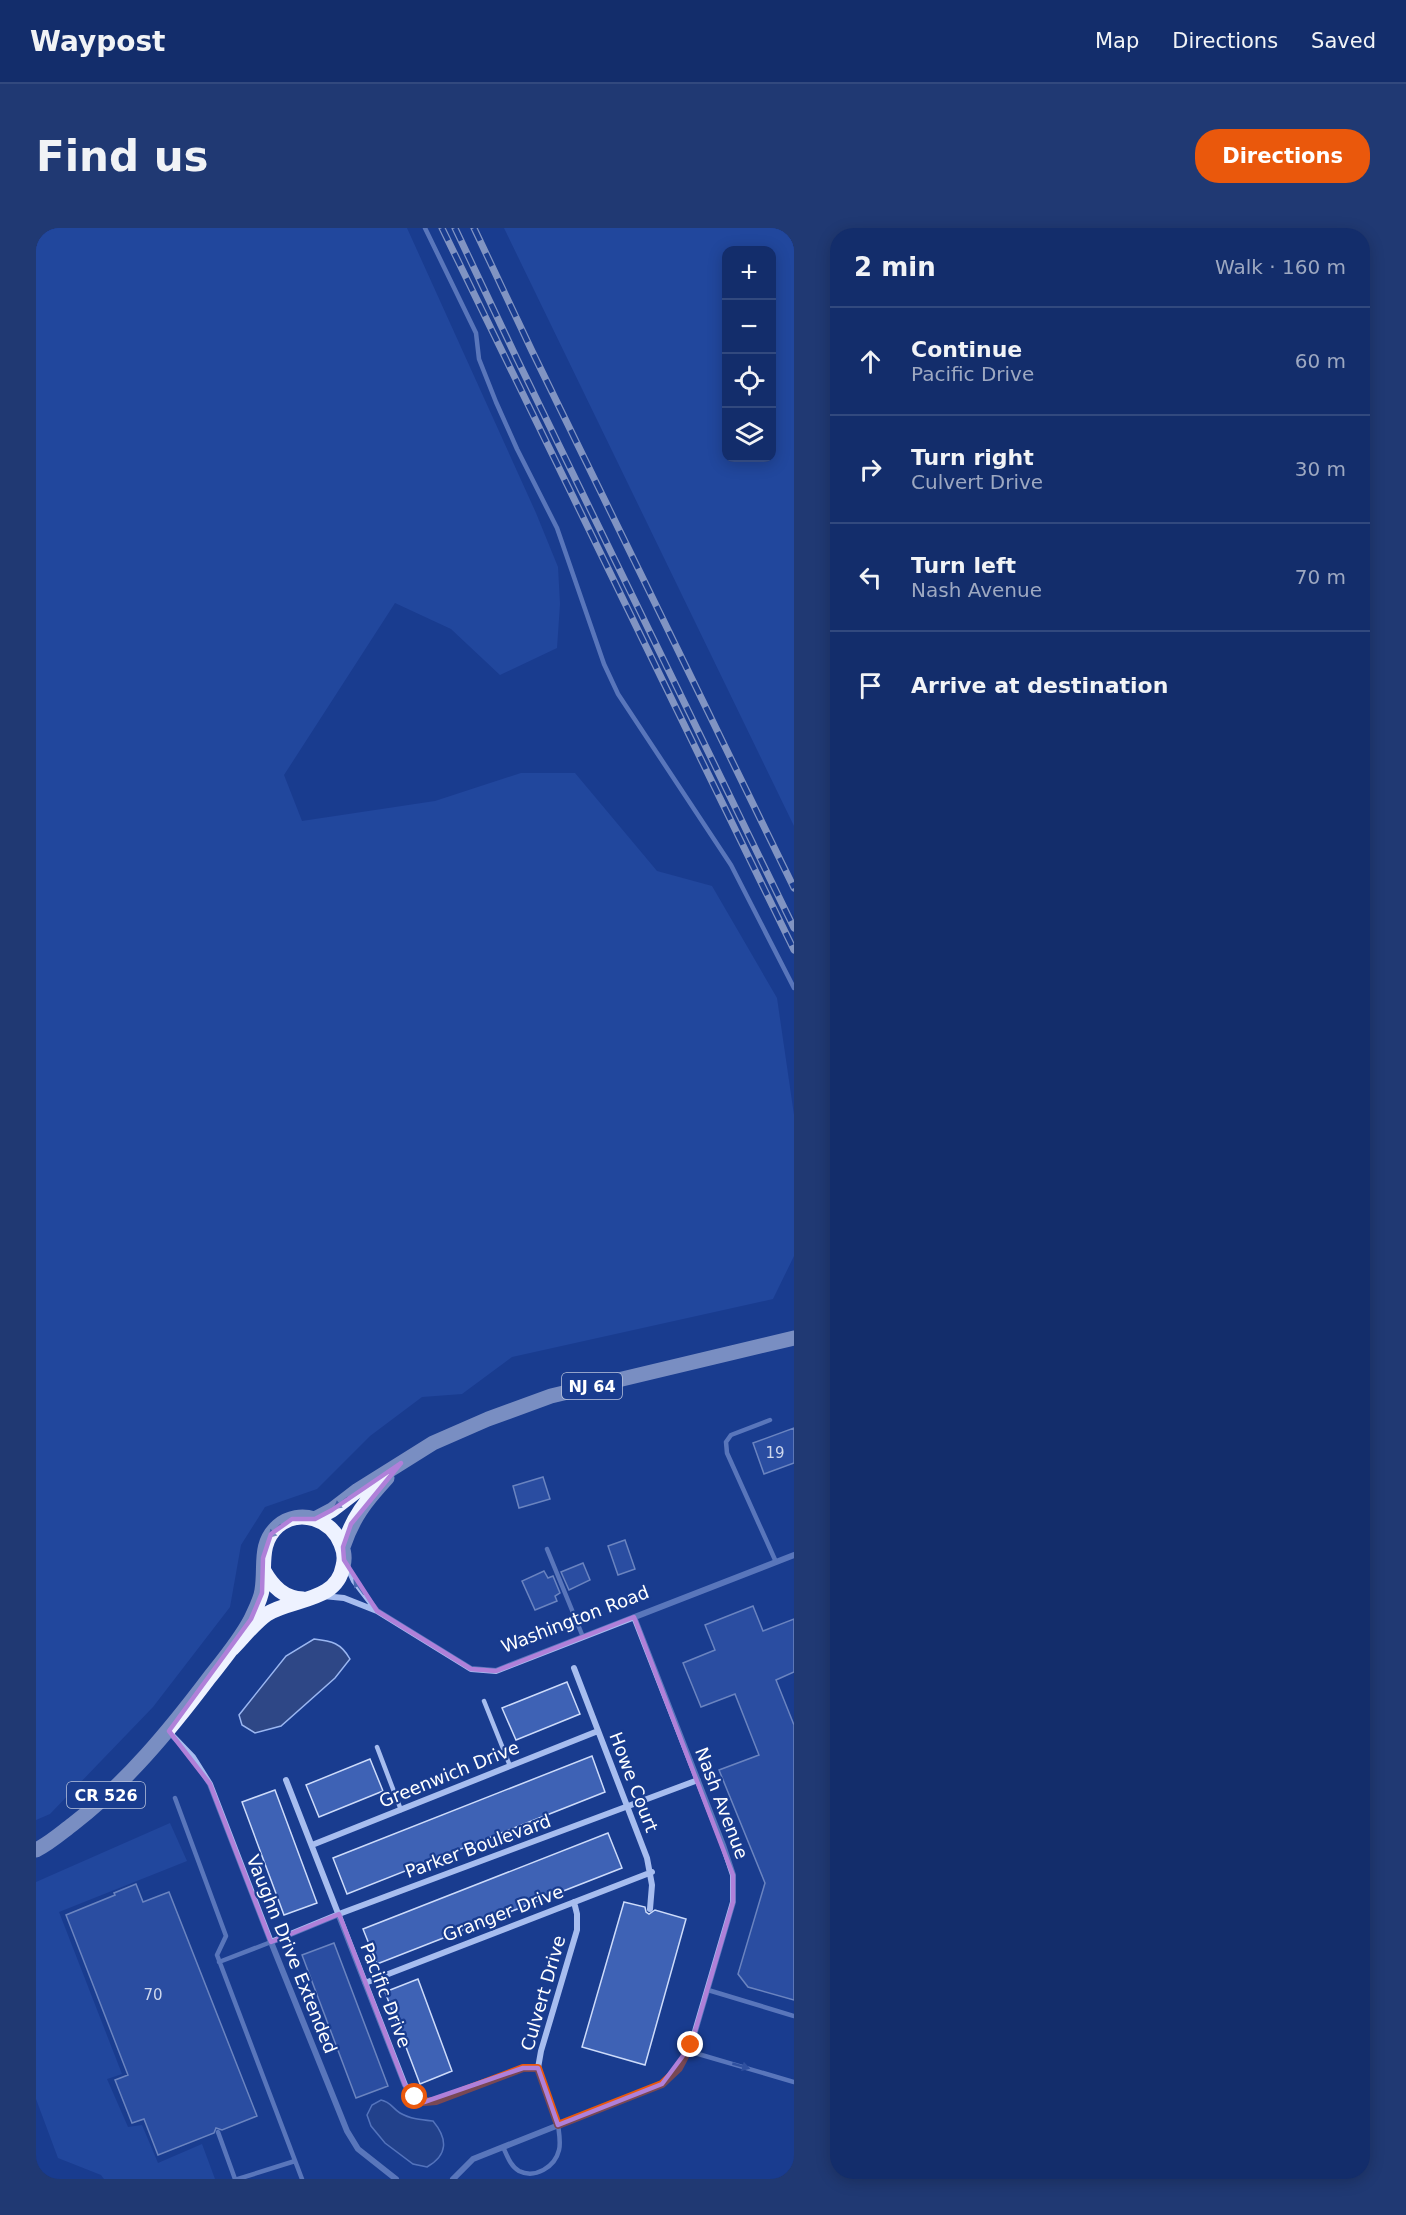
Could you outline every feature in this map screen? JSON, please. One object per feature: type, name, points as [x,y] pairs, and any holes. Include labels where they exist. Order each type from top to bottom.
[{"type":"main road","name":"NJ 64","points":[[315,1519],[433,1443],[488,1419],[551,1396],[794,1338]]},
{"type":"main road","name":"NJ 64","points":[[344,1554],[351,1524],[360,1510],[401,1463]]},
{"type":"main road","name":"Washington Road","points":[[36,1850],[96,1806],[169,1731],[232,1649],[251,1619],[262,1593],[264,1571],[262,1558],[264,1545],[271,1533],[292,1519],[305,1517],[315,1519]]},
{"type":"main road","points":[[264,1571],[281,1593],[294,1598],[314,1597],[337,1581],[344,1554],[338,1535],[329,1526],[315,1519]]},
{"type":"main road","name":"Washington Road","points":[[232,1649],[266,1615],[286,1605],[314,1597]]},
{"type":"street","name":"Washington Road","points":[[344,1554],[354,1581],[377,1611]]},
{"type":"street","name":"Washington Road","points":[[314,1597],[344,1598],[377,1611],[471,1670],[496,1671],[794,1555]]},
{"type":"street","name":"Nash Avenue","points":[[453,2179],[474,2159],[662,2084],[679,2068],[688,2051],[708,1990],[734,1902],[732,1875],[723,1845],[634,1617]]},
{"type":"street","name":"Howe Court","points":[[574,1668],[651,1872],[650,1909]]},
{"type":"street","name":"Vaughn Drive Extended","points":[[169,1731],[193,1758],[210,1784],[270,1942],[347,2131],[358,2149],[396,2179]]},
{"type":"street","name":"Greenwich Drive","points":[[312,1845],[598,1731]]},
{"type":"street","name":"Pacific Drive","points":[[286,1780],[405,2085],[415,2097],[424,2102],[436,2101],[523,2068],[538,2068]]},
{"type":"street","name":"Parker Boulevard","points":[[270,1942],[698,1780]]},
{"type":"street","name":"Granger Drive","points":[[366,1983],[651,1872]]},
{"type":"street","name":"Culvert Drive","points":[[558,2125],[538,2068],[541,2050],[577,1930],[574,1902]]},
{"type":"lane","points":[[425,228],[476,333],[479,358],[496,402],[557,528],[613,684],[731,865],[794,988]]},
{"type":"lane","points":[[770,1420],[731,1435],[726,1442],[727,1453],[776,1562]]},
{"type":"lane","points":[[547,1549],[583,1637]]},
{"type":"lane","points":[[484,1701],[510,1766]]},
{"type":"lane","points":[[377,1747],[401,1810]]},
{"type":"lane","points":[[175,1798],[226,1936],[217,1955],[219,1962],[302,2179]]},
{"type":"lane","points":[[219,1962],[270,1942]]},
{"type":"lane","points":[[708,1990],[794,2016]]},
{"type":"lane","points":[[688,2051],[794,2082]]},
{"type":"lane","points":[[503,2147],[509,2160],[518,2171],[530,2175],[541,2173],[553,2163],[559,2149],[558,2125]]},
{"type":"lane","points":[[218,2132],[237,2179],[295,2161]]},
{"type":"highlighted area","points":[[401,1463],[351,1524],[343,1547],[344,1560],[377,1611],[471,1669],[496,1671],[634,1617],[733,1875],[733,1902],[691,2045],[662,2084],[558,2125],[538,2068],[523,2068],[424,2102],[405,2085],[339,1914],[271,1942],[210,1784],[169,1731],[251,1619],[262,1593],[263,1558],[271,1534],[292,1519],[315,1519]]},
{"type":"shaded area","points":[[36,228],[407,228],[536,513],[558,567],[560,604],[557,648],[500,675],[451,629],[395,603],[284,775],[302,821],[435,801],[521,773],[575,773],[657,871],[712,886],[777,998],[794,1115],[794,1256],[773,1299],[512,1357],[462,1394],[422,1397],[370,1436],[317,1489],[265,1507],[241,1545],[230,1607],[153,1707],[50,1814],[36,1820]]},
{"type":"shaded area","points":[[504,228],[794,228],[794,826]]},
{"type":"shaded area","points":[[314,1639],[335,1644],[343,1649],[350,1659],[335,1678],[281,1726],[255,1733],[242,1725],[239,1715],[286,1656]]},
{"type":"shaded area","points":[[170,1823],[187,1861],[59,1912],[122,2074],[107,2079],[128,2127],[142,2125],[158,2163],[202,2144],[215,2179],[104,2179],[101,2175],[58,2158],[36,2099],[36,1882]]},
{"type":"shaded area","points":[[381,2100],[408,2117],[433,2121],[441,2134],[444,2146],[434,2162],[427,2167],[413,2164],[385,2143],[371,2126],[367,2115],[372,2105]]},
{"type":"building","points":[[794,1428],[794,1463],[764,1474],[753,1443]]},
{"type":"building","points":[[543,1477],[550,1499],[519,1508],[513,1486]]},
{"type":"building","points":[[625,1540],[635,1569],[618,1575],[608,1546]]},
{"type":"building","points":[[583,1563],[590,1580],[569,1590],[561,1572]]},
{"type":"building","points":[[544,1571],[548,1578],[553,1576],[560,1593],[555,1596],[557,1601],[535,1610],[522,1581]]},
{"type":"building","points":[[753,1606],[763,1631],[794,1619],[794,1672],[776,1680],[794,1725],[794,2000],[748,1987],[738,1974],[765,1883],[719,1770],[759,1755],[735,1694],[701,1707],[683,1663],[715,1650],[705,1625]]},
{"type":"building","points":[[567,1682],[580,1714],[516,1740],[502,1708]]},
{"type":"building","points":[[592,1756],[605,1792],[347,1894],[333,1858]]},
{"type":"building","points":[[370,1759],[383,1791],[319,1817],[306,1785]]},
{"type":"building","points":[[275,1790],[317,1903],[284,1915],[242,1802]]},
{"type":"building","points":[[608,1833],[622,1868],[377,1964],[363,1929]]},
{"type":"building","points":[[136,1884],[143,1902],[169,1892],[257,2116],[222,2130],[216,2128],[214,2133],[158,2155],[144,2119],[132,2123],[115,2080],[128,2075],[66,1915]]},
{"type":"building","points":[[624,1902],[645,1907],[649,1914],[655,1910],[686,1919],[645,2065],[582,2047]]},
{"type":"building","points":[[334,1943],[388,2086],[356,2098],[302,1955]]},
{"type":"building","points":[[418,1979],[452,2071],[420,2084],[385,1992]]},
{"type":"railway","points":[[442,228],[794,950]]},
{"type":"railway","points":[[455,228],[794,928]]},
{"type":"railway","points":[[474,228],[794,888]]},
{"type":"route","points":[[415,2097],[424,2102],[436,2101],[523,2068],[538,2068],[558,2125],[662,2084],[679,2068],[691,2045]]}]
